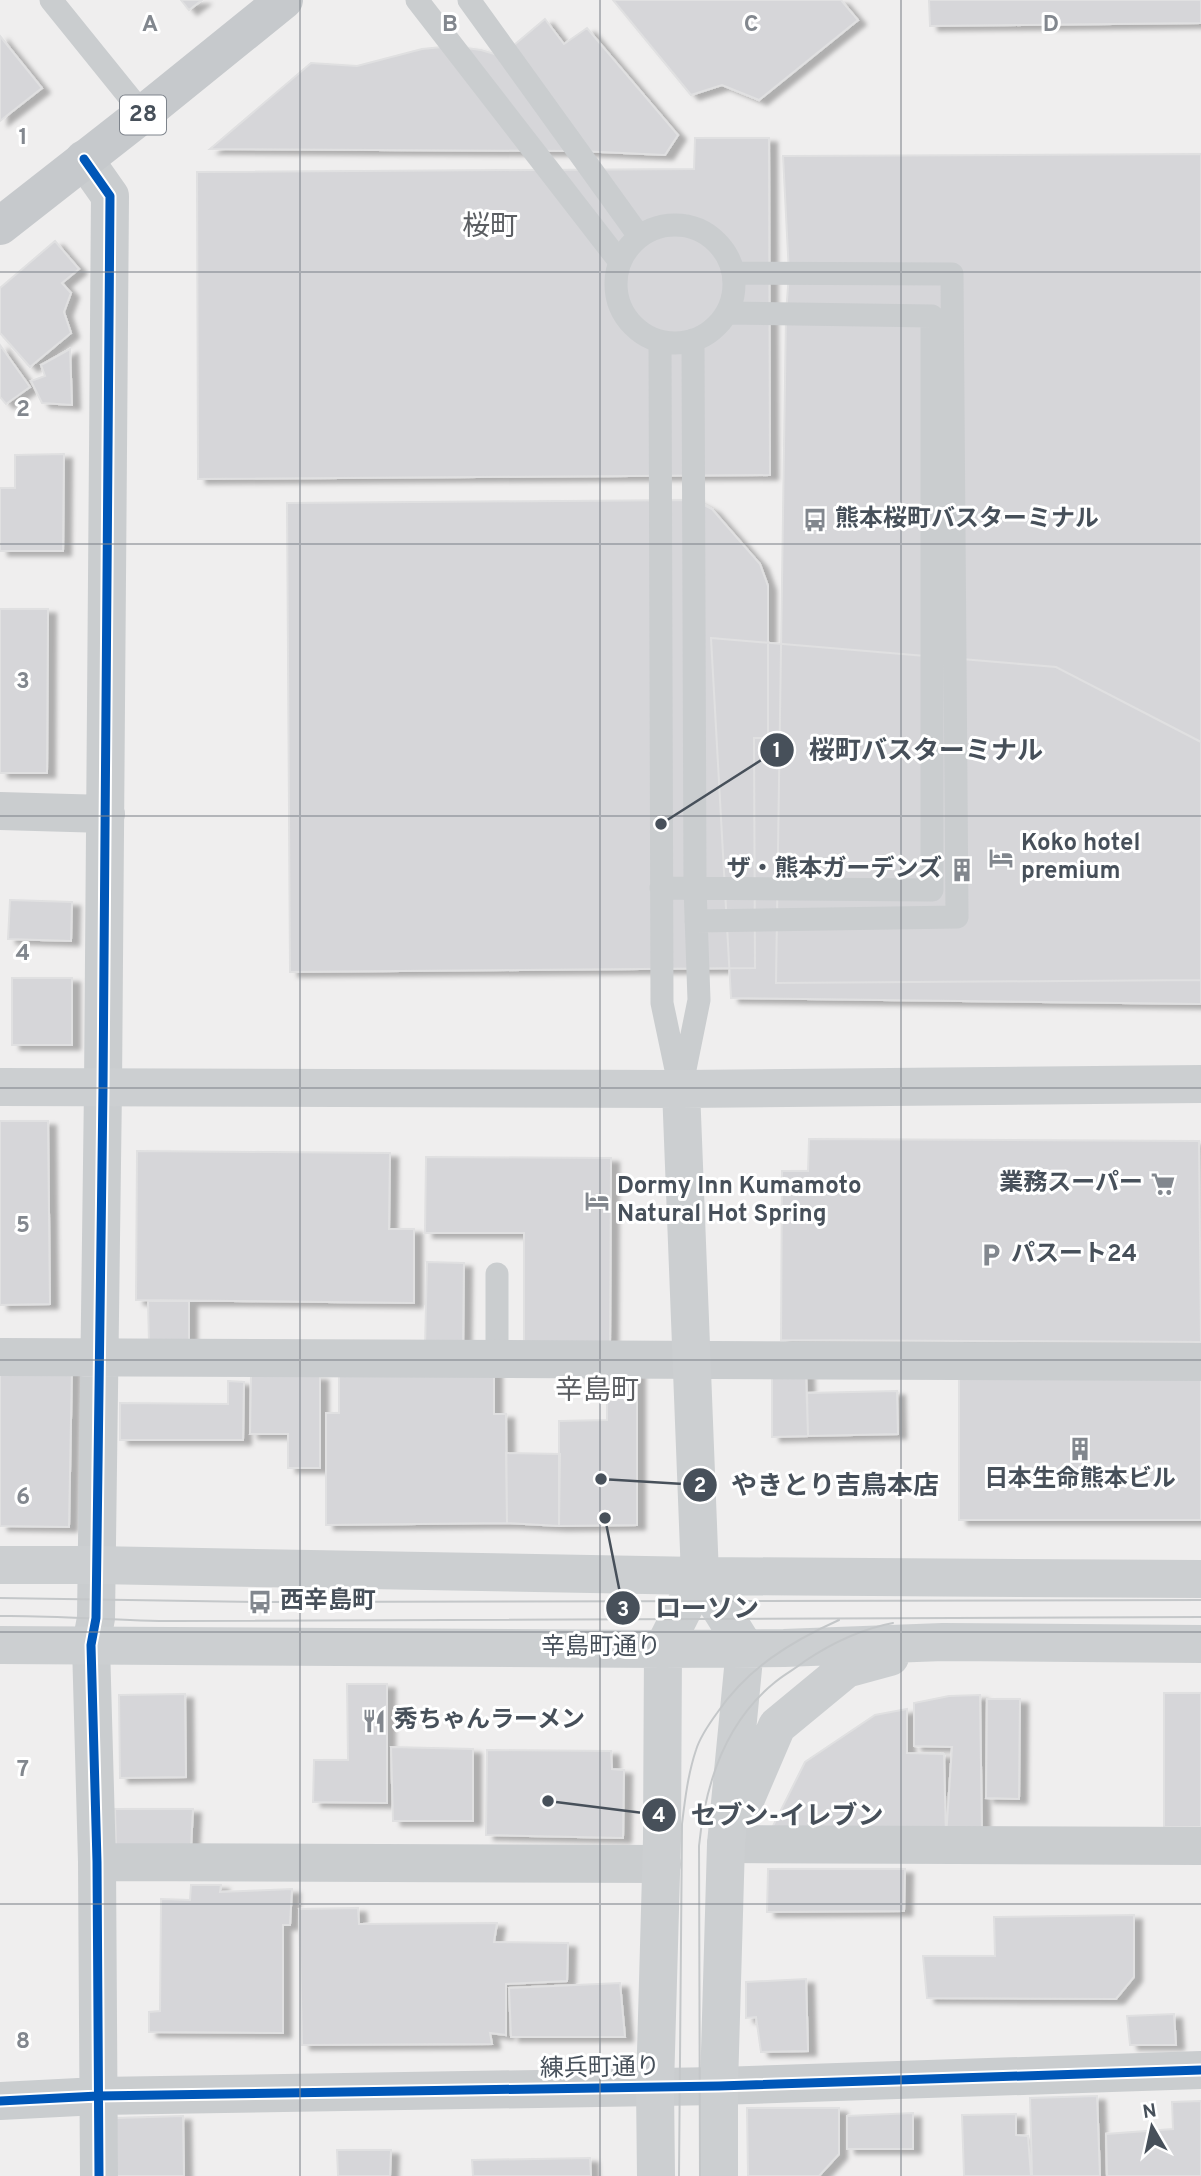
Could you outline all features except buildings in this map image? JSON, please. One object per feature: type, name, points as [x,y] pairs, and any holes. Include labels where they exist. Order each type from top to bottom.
[{"type":"main road","name":"28","points":[[0,226],[284,0]]},
{"type":"street","points":[[84,159],[110,196],[103,1088],[96,1618],[91,1645],[97,1863],[99,2176]]},
{"type":"street","points":[[0,811],[106,814]]},
{"type":"street","points":[[0,1087],[681,1089],[1201,1084]]},
{"type":"street","points":[[656,2176],[655,2087],[662,1864],[663,1648],[700,1576],[681,1089]]},
{"type":"street","points":[[0,1357],[1201,1362]]},
{"type":"street","points":[[0,1565],[700,1576],[1201,1579]]},
{"type":"street","points":[[700,1576],[745,1648],[726,1844],[719,2176]]},
{"type":"street","points":[[726,1844],[777,1726],[846,1669],[943,1642]]},
{"type":"street","name":"辛島町通り","points":[[0,1645],[745,1648],[943,1642],[1201,1644]]},
{"type":"street","points":[[726,1844],[1201,1846]]},
{"type":"street","points":[[97,1863],[662,1864]]},
{"type":"street","name":"練兵町通り","points":[[0,2101],[98,2096],[719,2087],[1201,2070]]},
{"type":"lane","points":[[51,0],[143,114]]},
{"type":"lane","points":[[417,0],[620,262]]},
{"type":"lane","points":[[470,0],[639,236]]},
{"type":"lane","points":[[677,225],[697,228],[714,239],[727,255],[734,273],[734,294],[727,313],[718,325],[693,340],[677,343],[660,341],[642,333],[627,319],[618,301],[615,281],[620,262],[628,247],[639,236],[657,227],[677,225]]},
{"type":"lane","points":[[696,921],[957,917],[952,274],[734,273]]},
{"type":"lane","points":[[661,888],[932,890],[932,316],[727,313]]},
{"type":"lane","points":[[681,1089],[699,1000],[695,887],[693,340]]},
{"type":"lane","points":[[660,341],[663,1003],[681,1089]]},
{"type":"lane","points":[[497,1274],[497,1359]]},
{"type":"tram line","points":[[0,1598],[260,1602],[1201,1600]]},
{"type":"tram line","points":[[0,1616],[174,1621],[1201,1617]]},
{"type":"tram line","points":[[679,2176],[682,1824],[693,1759],[708,1726],[742,1683],[787,1647],[839,1620]]},
{"type":"tram line","points":[[700,2176],[699,1846],[712,1779],[730,1736],[742,1717],[774,1683],[836,1643],[858,1633],[893,1623]]},
{"type":"cycle path","points":[[84,159],[110,196],[103,1088],[96,1618],[91,1645],[97,1862],[99,2176]]},
{"type":"cycle path","points":[[0,2101],[98,2096],[719,2086],[1201,2070]]},
{"type":"place","name":"熊本桜町バスターミナル","points":[[815,520]]},
{"type":"place","name":"桜町バスターミナル","points":[[661,824]]},
{"type":"place","name":"Koko hotel premium","points":[[1001,858]]},
{"type":"place","name":"ザ・熊本ガーデンズ","points":[[962,870]]},
{"type":"place","name":"業務スーパー","points":[[1163,1184]]},
{"type":"place","name":"Dormy Inn Kumamoto Natural Hot Spring","points":[[597,1201]]},
{"type":"place","name":"パスート24","points":[[991,1255]]},
{"type":"place","name":"日本生命熊本ビル","points":[[1080,1449]]},
{"type":"place","name":"やきとり吉鳥本店","points":[[601,1479]]},
{"type":"place","name":"ローソン","points":[[605,1518]]},
{"type":"place","name":"西辛島町","points":[[260,1602]]},
{"type":"place","name":"秀ちゃんラーメン","points":[[374,1721]]},
{"type":"place","name":"セブン-イレブン","points":[[548,1801]]},
{"type":"district","name":"桜町","points":[[490,228]]},
{"type":"district","name":"辛島町","points":[[597,1392]]}]
